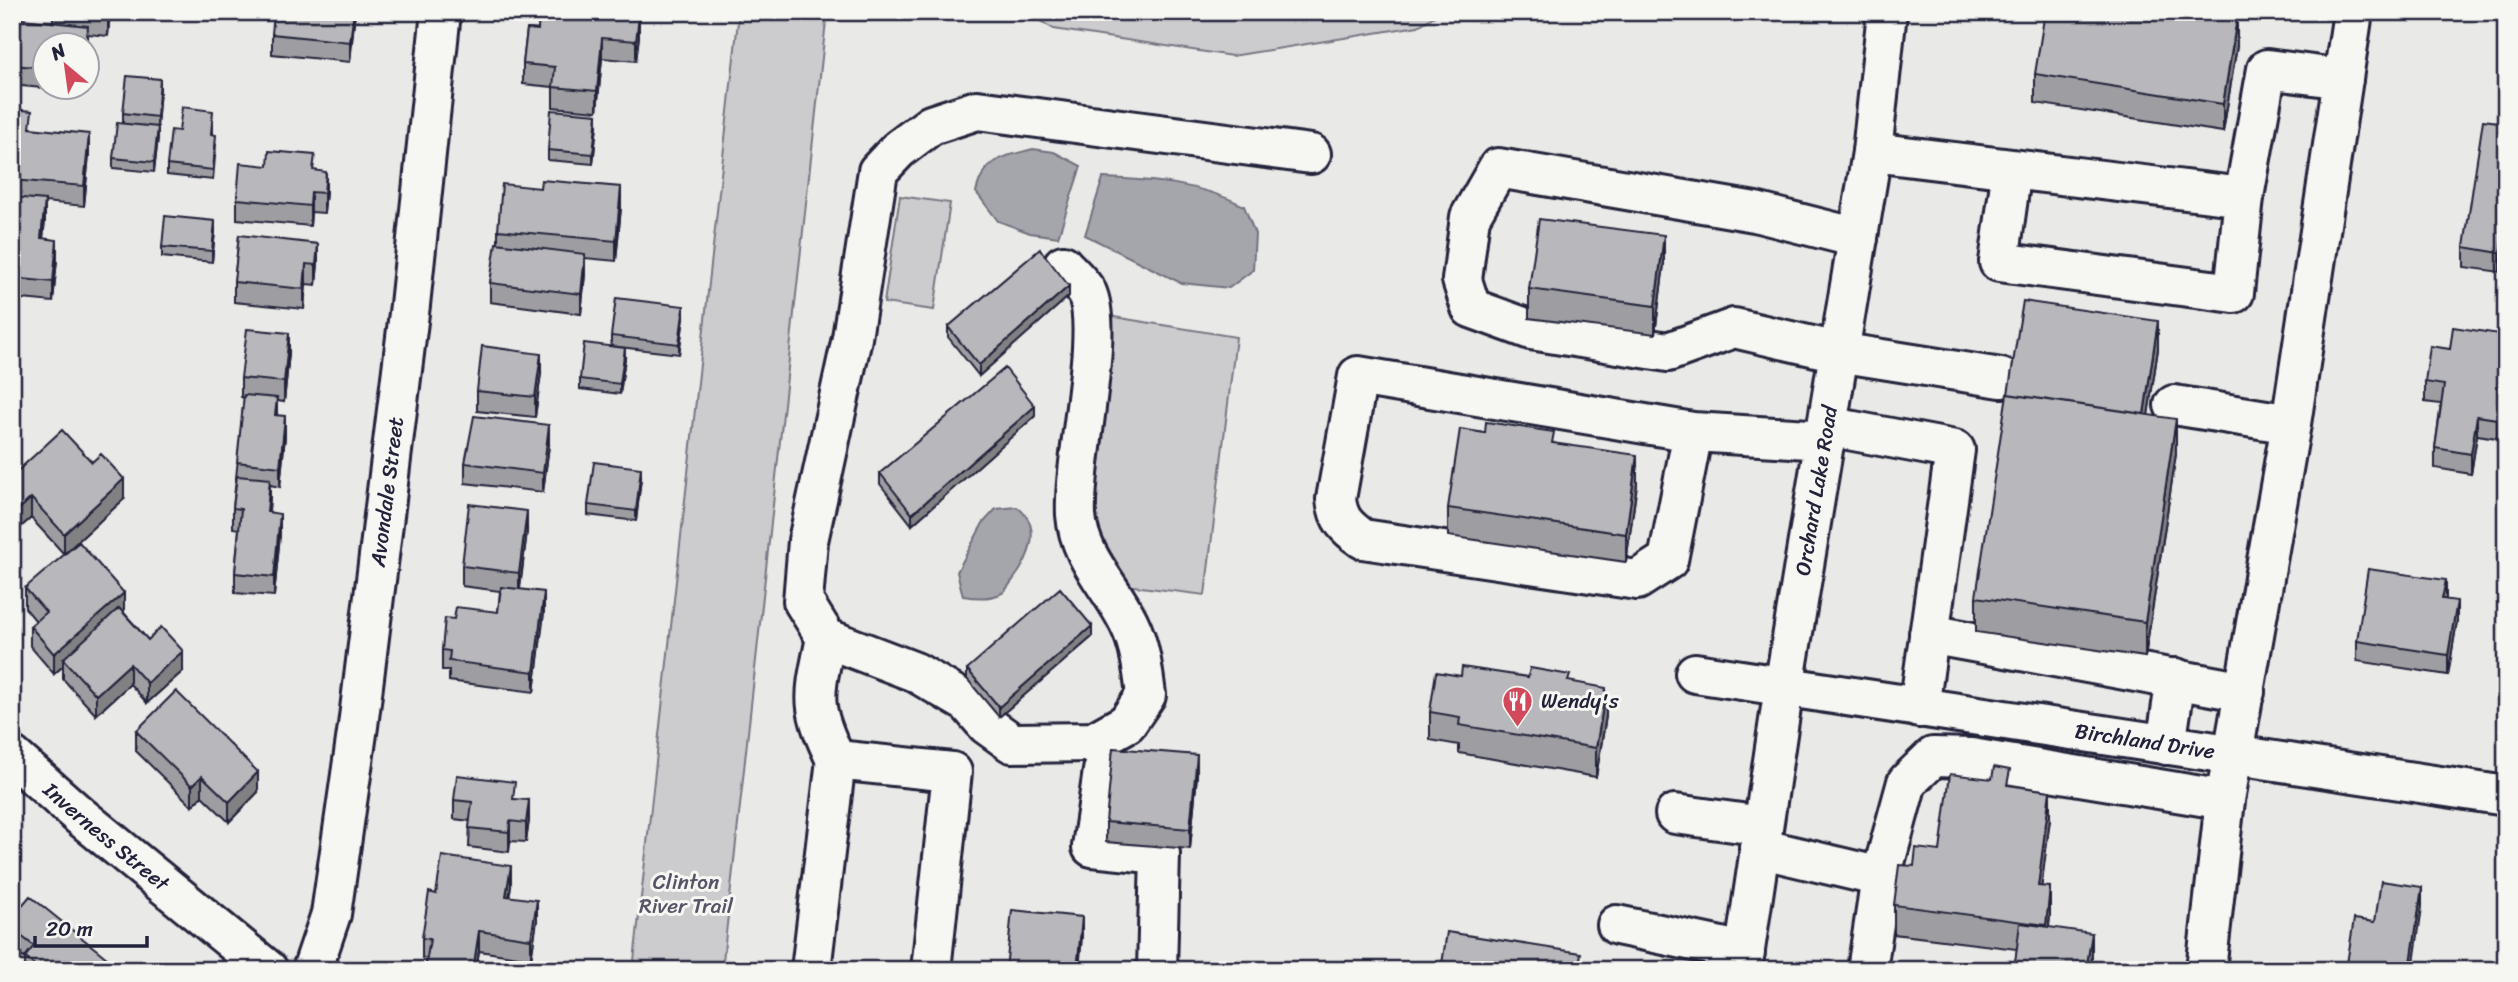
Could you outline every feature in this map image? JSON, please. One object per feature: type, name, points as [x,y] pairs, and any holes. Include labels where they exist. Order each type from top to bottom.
[{"type":"street","name":"Avondale Street","points":[[312,970],[331,914],[358,726],[410,305],[441,12]]},
{"type":"street","name":"Orchard Lake Road","points":[[1744,961],[1784,687],[1871,152],[1887,12]]},
{"type":"street","points":[[2206,970],[2225,800],[2291,424],[2353,12]]},
{"type":"street","points":[[2012,169],[1999,262],[2234,293],[2244,197],[2267,69],[2343,79]]},
{"type":"street","points":[[1063,265],[1087,292],[1093,314],[1078,449],[1076,514],[1079,539],[1130,624],[1142,659],[1146,695],[1127,723],[1093,742],[1012,743],[987,725],[968,703],[915,672],[826,638],[803,601],[808,541],[852,338],[878,171],[899,149],[931,125],[977,110],[1311,154]]},
{"type":"street","points":[[1871,152],[2244,197]]},
{"type":"street","points":[[1858,238],[1755,212],[1498,169],[1470,217],[1462,280],[1471,308],[1531,330],[1668,352],[1734,328],[1838,352],[2001,378]]},
{"type":"street","points":[[1693,432],[1668,560],[1637,580],[1363,539],[1347,528],[1338,515],[1336,499],[1358,376],[1693,432],[1826,433],[1955,450],[1919,708]]},
{"type":"street","points":[[2174,405],[2291,424]]},
{"type":"street","points":[[1929,634],[2245,692]]},
{"type":"street","points":[[811,970],[836,760],[817,718],[814,693],[826,638]]},
{"type":"street","name":"Birchland Drive","points":[[1695,673],[2506,796]]},
{"type":"street","points":[[2166,745],[2176,678]]},
{"type":"street","name":"Inverness Street","points":[[12,756],[80,816],[268,970]]},
{"type":"street","points":[[1867,970],[1881,877],[1907,782],[1933,757],[1971,758],[2225,800]]},
{"type":"street","points":[[836,760],[952,772],[931,970]]},
{"type":"street","points":[[1102,771],[1092,847],[1160,854],[1157,970]]},
{"type":"street","points":[[1675,814],[1761,837],[1881,877]]},
{"type":"street","points":[[1617,925],[1744,961]]},
{"type":"green space","name":"Clinton River Trail","points":[[739,12],[827,12],[722,970],[633,970]]},
{"type":"green space","points":[[1025,12],[1441,12],[1418,26],[1232,56],[1054,29]]},
{"type":"green space","points":[[900,196],[950,203],[934,310],[884,303]]},
{"type":"green space","points":[[1108,316],[1236,337],[1205,595],[1117,584],[1087,538]]},
{"type":"shaded area","points":[[1033,149],[1054,152],[1081,166],[1058,237],[1030,233],[998,221],[976,192],[984,172],[996,161]]},
{"type":"shaded area","points":[[1103,178],[1193,188],[1244,206],[1255,234],[1253,270],[1229,288],[1181,283],[1085,235]]},
{"type":"shaded area","points":[[1017,507],[1030,523],[1032,533],[1029,552],[1019,571],[1005,591],[998,595],[983,598],[963,596],[957,572],[983,523],[996,509]]},
{"type":"building","points":[[64,12],[108,12],[108,17]]},
{"type":"building","points":[[274,12],[354,12],[350,42],[272,34]]},
{"type":"building","points":[[539,12],[598,12],[639,16],[636,41],[602,38],[597,91],[553,87],[555,67],[523,64],[527,29],[538,30]]},
{"type":"building","points":[[2045,12],[2202,12],[2237,18],[2223,104],[2035,74]]},
{"type":"building","points":[[12,18],[88,26],[87,32],[32,32],[32,67],[12,65]]},
{"type":"building","points":[[2506,24],[2506,55],[2501,54]]},
{"type":"building","points":[[127,76],[160,79],[157,117],[123,113]]},
{"type":"building","points":[[182,107],[213,111],[211,134],[216,135],[213,170],[167,165],[171,130],[179,131]]},
{"type":"building","points":[[12,109],[32,111],[30,128],[89,134],[84,186],[12,180]]},
{"type":"building","points":[[551,110],[597,114],[593,154],[548,150]]},
{"type":"building","points":[[2483,120],[2506,123],[2506,216],[2500,253],[2464,247]]},
{"type":"building","points":[[117,123],[158,127],[154,162],[113,158]]},
{"type":"building","points":[[269,151],[315,155],[313,170],[326,172],[324,193],[311,192],[310,206],[237,199],[240,163],[268,166]]},
{"type":"building","points":[[541,180],[621,187],[616,241],[498,230],[502,184],[540,188]]},
{"type":"building","points":[[12,197],[45,200],[41,238],[57,240],[53,282],[12,278]]},
{"type":"building","points":[[165,216],[215,221],[212,251],[162,247]]},
{"type":"building","points":[[1539,219],[1664,235],[1655,306],[1529,289]]},
{"type":"building","points":[[239,235],[318,244],[316,265],[306,264],[304,289],[234,282]]},
{"type":"building","points":[[496,243],[585,254],[581,294],[490,283]]},
{"type":"building","points":[[1040,249],[1069,286],[979,365],[948,327]]},
{"type":"building","points":[[616,298],[684,306],[679,344],[611,336]]},
{"type":"building","points":[[2023,301],[2158,321],[2144,414],[2008,394]]},
{"type":"building","points":[[2453,327],[2506,335],[2506,361],[2497,419],[2477,416],[2471,454],[2435,448],[2444,385],[2425,382],[2430,346],[2450,349]]},
{"type":"building","points":[[247,329],[289,333],[284,382],[241,378]]},
{"type":"building","points":[[584,343],[625,348],[620,384],[580,379]]},
{"type":"building","points":[[482,346],[541,354],[535,397],[477,391]]},
{"type":"building","points":[[1005,368],[1035,406],[912,514],[880,473]]},
{"type":"building","points":[[2007,394],[2176,419],[2145,622],[1976,597]]},
{"type":"building","points":[[244,395],[277,398],[275,415],[285,416],[280,467],[237,462]]},
{"type":"building","points":[[474,416],[549,425],[543,473],[465,463]]},
{"type":"building","points":[[1486,422],[1554,432],[1552,443],[1637,455],[1626,534],[1448,508],[1460,429],[1485,433]]},
{"type":"building","points":[[62,430],[92,462],[101,454],[124,479],[64,534],[31,498],[15,513],[12,510],[12,476]]},
{"type":"building","points":[[594,462],[641,468],[636,511],[588,505]]},
{"type":"building","points":[[237,476],[270,479],[267,512],[280,514],[274,577],[235,573],[241,509],[233,508]]},
{"type":"building","points":[[469,504],[527,511],[519,573],[462,566]]},
{"type":"building","points":[[79,542],[124,593],[54,654],[30,626],[46,612],[25,588]]},
{"type":"building","points":[[2368,569],[2446,580],[2442,599],[2457,601],[2448,655],[2357,641]]},
{"type":"building","points":[[501,587],[544,592],[534,672],[449,661],[450,651],[442,650],[445,618],[454,619],[456,607],[498,612]]},
{"type":"building","points":[[1060,588],[1092,626],[999,707],[967,669]]},
{"type":"building","points":[[119,608],[148,640],[161,627],[183,651],[147,683],[130,664],[96,695],[63,659]]},
{"type":"building","points":[[1462,667],[1528,677],[1530,668],[1570,675],[1568,681],[1606,688],[1596,748],[1459,725],[1460,717],[1430,712],[1436,672],[1461,676]]},
{"type":"building","points":[[176,691],[258,772],[229,802],[202,776],[192,786],[136,731]]},
{"type":"building","points":[[1113,748],[1197,755],[1190,829],[1106,822]]},
{"type":"building","points":[[1994,767],[2010,770],[2007,785],[2050,791],[2038,886],[2050,887],[2046,925],[1894,905],[1899,865],[1914,866],[1916,848],[1940,851],[1950,774],[1992,779]]},
{"type":"building","points":[[457,775],[515,782],[513,799],[529,800],[526,823],[510,821],[509,832],[469,828],[472,802],[454,800]]},
{"type":"building","points":[[442,856],[511,866],[506,896],[537,900],[531,939],[479,931],[473,970],[425,970],[430,939],[422,938],[429,892],[436,894]]},
{"type":"building","points":[[2381,881],[2422,887],[2410,970],[2346,970],[2354,919],[2375,922]]},
{"type":"building","points":[[30,896],[118,967],[115,970],[40,970],[25,957],[34,946],[12,929],[12,917]]},
{"type":"building","points":[[1012,910],[1082,917],[1077,970],[1006,970]]},
{"type":"building","points":[[2020,923],[2092,933],[2086,970],[2005,970],[2006,961],[2015,963]]},
{"type":"building","points":[[1447,932],[1581,953],[1578,970],[1441,970]]},
{"type":"building","points":[[150,962],[159,970],[144,970]]},
{"type":"place","name":"Wendy's","points":[[1518,728]]}]
